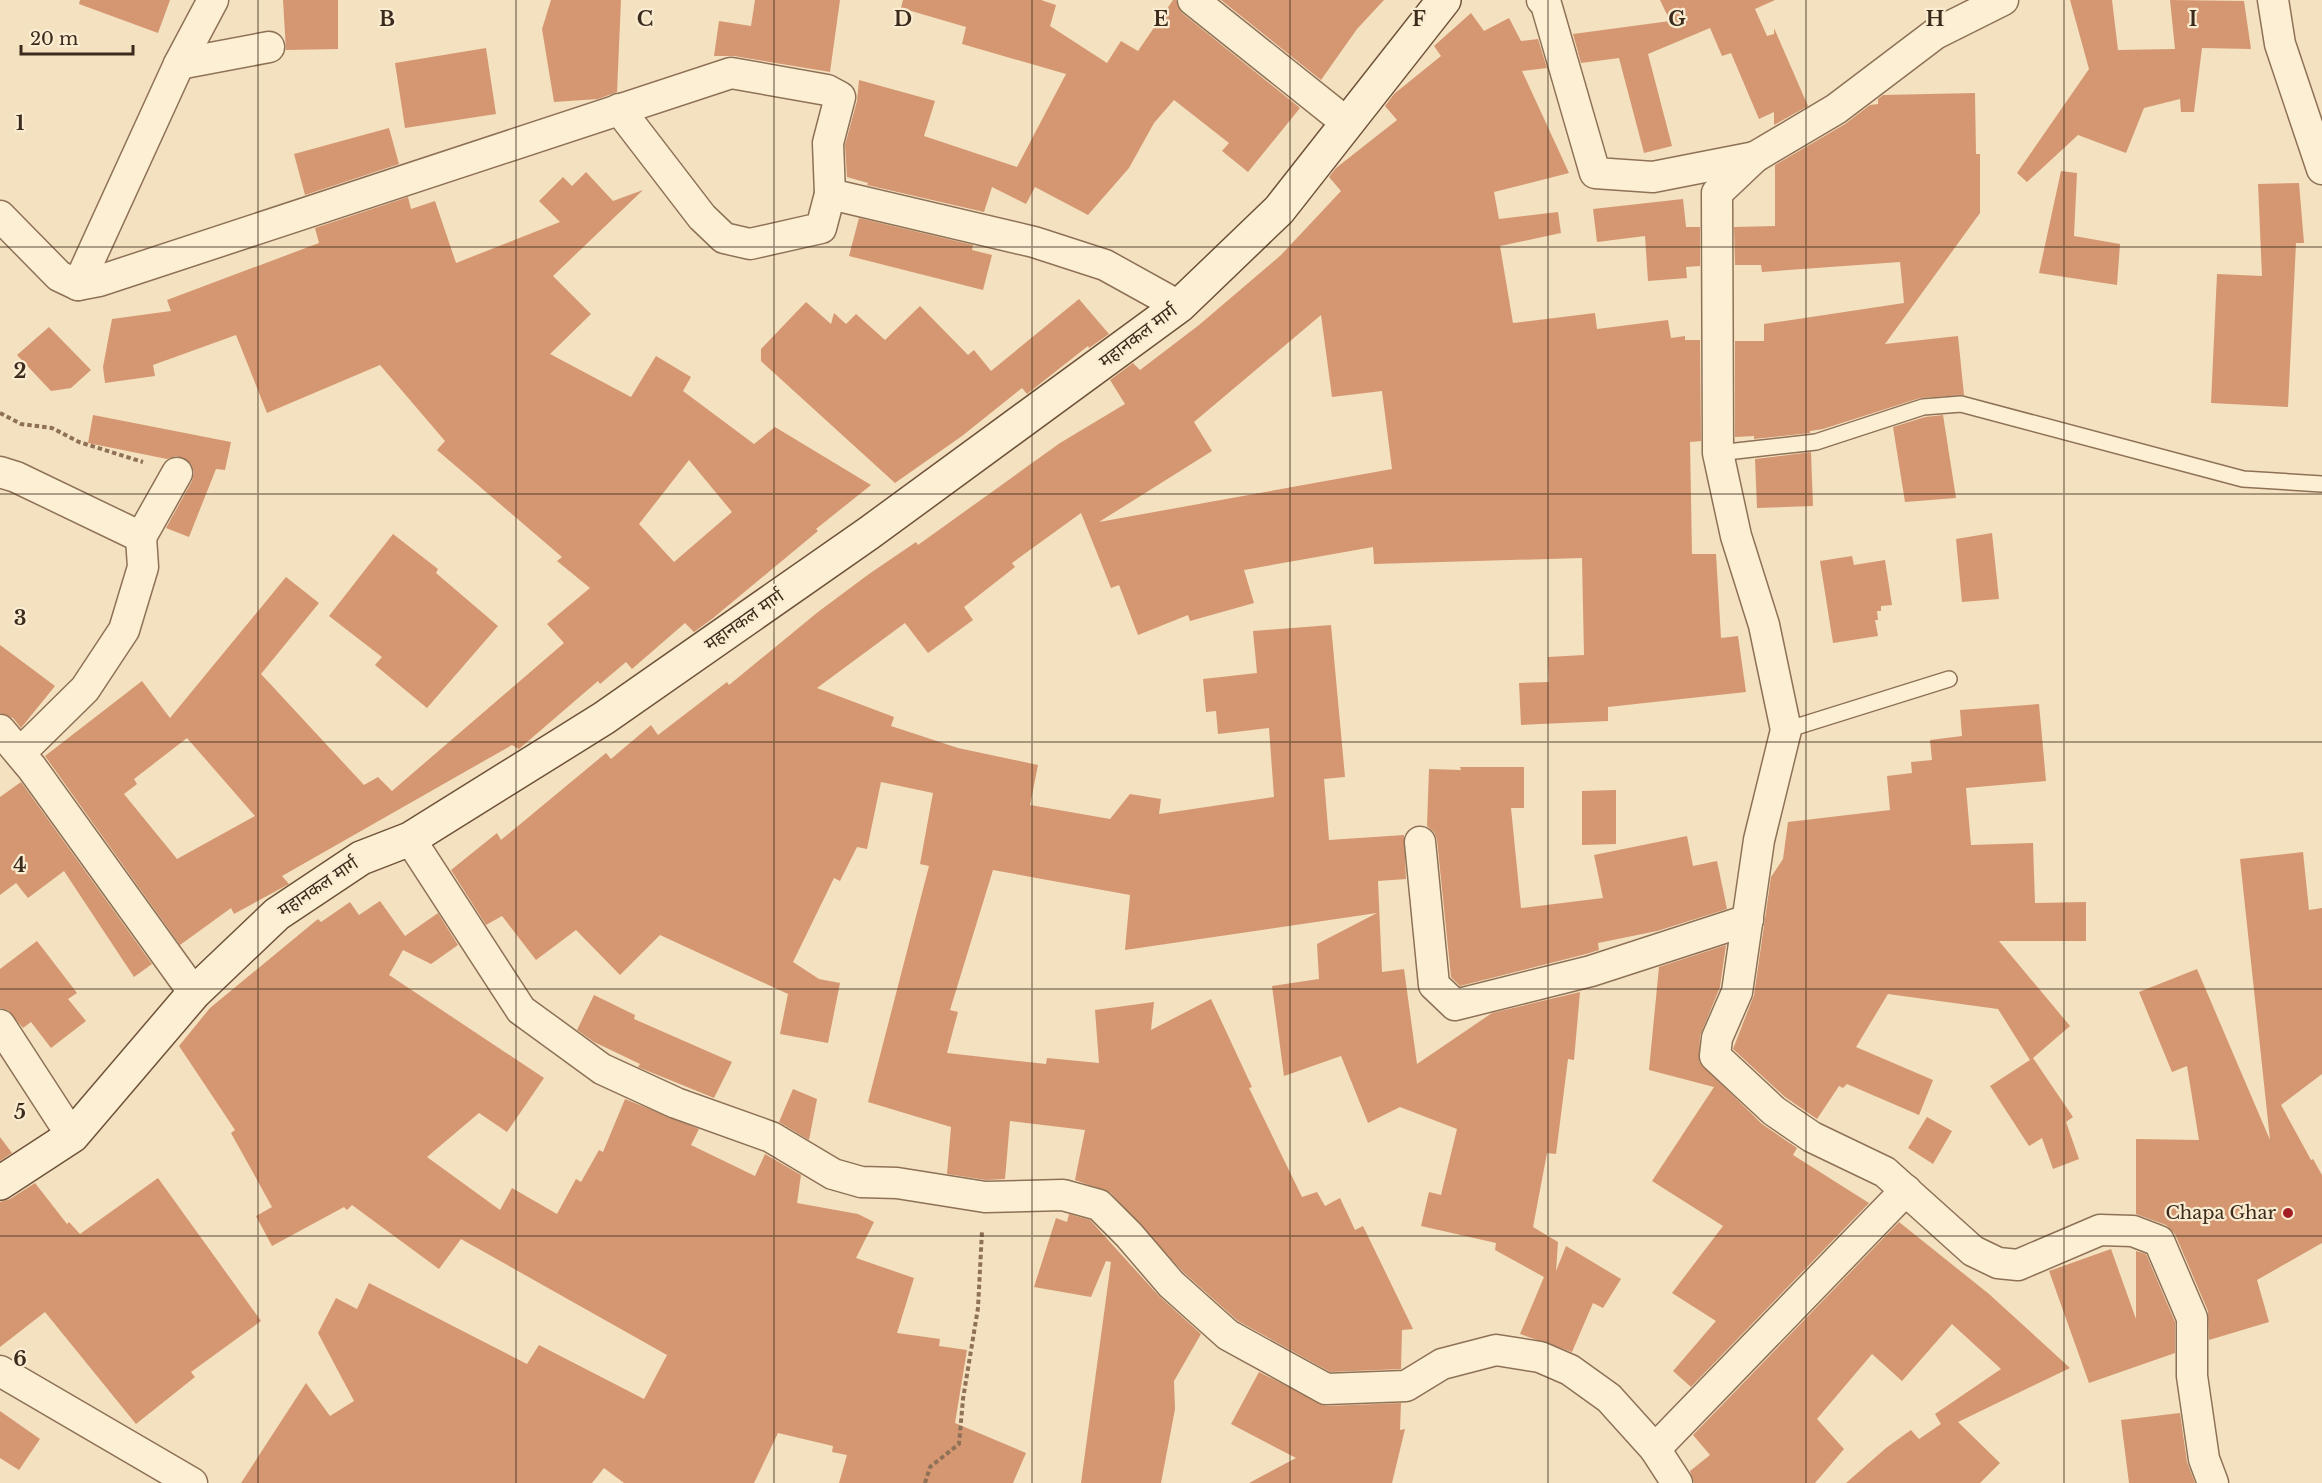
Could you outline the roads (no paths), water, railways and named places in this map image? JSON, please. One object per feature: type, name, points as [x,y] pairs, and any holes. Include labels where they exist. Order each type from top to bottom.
[{"type":"main road","name":"महानकल मार्ग","points":[[0,1184],[72,1136],[194,993],[277,914],[361,858],[410,839],[604,718],[870,533],[1179,306],[1279,210],[1444,0]]},
{"type":"street","points":[[78,285],[179,64],[213,0]]},
{"type":"street","points":[[1193,0],[1347,123]]},
{"type":"street","points":[[1542,0],[1546,4],[1596,173],[1653,177],[1755,157]]},
{"type":"street","points":[[2003,0],[1935,34],[1836,109],[1755,157],[1718,193],[1718,453],[1736,536],[1764,625],[1786,730],[1759,840],[1737,992],[1717,1038],[1715,1056],[1774,1111],[1812,1137],[1885,1172],[1973,1251],[1998,1263],[2018,1265],[2100,1230],[2133,1231],[2159,1241],[2192,1318],[2192,1376],[2205,1459],[2213,1483]]},
{"type":"street","points":[[2273,0],[2280,44],[2322,169]]},
{"type":"street","points":[[179,64],[269,47]]},
{"type":"street","points":[[0,216],[59,276],[78,285],[99,281],[731,73],[827,90],[840,97],[828,143],[830,194],[821,228],[750,244],[724,237],[702,217],[619,110]]},
{"type":"street","points":[[830,194],[1034,242],[1105,265],[1179,306]]},
{"type":"street","points":[[0,472],[16,477],[141,537]]},
{"type":"street","points":[[20,753],[85,689],[124,630],[143,567],[141,537],[177,473]]},
{"type":"street","points":[[0,730],[20,753],[194,993]]},
{"type":"street","points":[[410,839],[521,1010],[602,1069],[676,1103],[771,1137],[833,1174],[861,1182],[897,1184],[984,1197],[1063,1195],[1099,1206],[1129,1235],[1171,1284],[1227,1335],[1326,1389],[1406,1386],[1442,1364],[1496,1350],[1540,1357],[1570,1370],[1609,1398],[1655,1449],[1677,1483]]},
{"type":"street","points":[[1420,842],[1434,985],[1455,1005],[1591,971],[1748,920]]},
{"type":"street","points":[[0,1025],[72,1136]]},
{"type":"street","points":[[1655,1449],[1906,1190]]},
{"type":"street","points":[[0,1371],[192,1483]]},
{"type":"lane","points":[[1718,453],[1816,442],[1923,406],[1961,404],[2243,479],[2322,484]]},
{"type":"lane","points":[[1786,730],[1948,679]]},
{"type":"place","name":"Chapa Ghar","points":[[2288,1213]]}]
